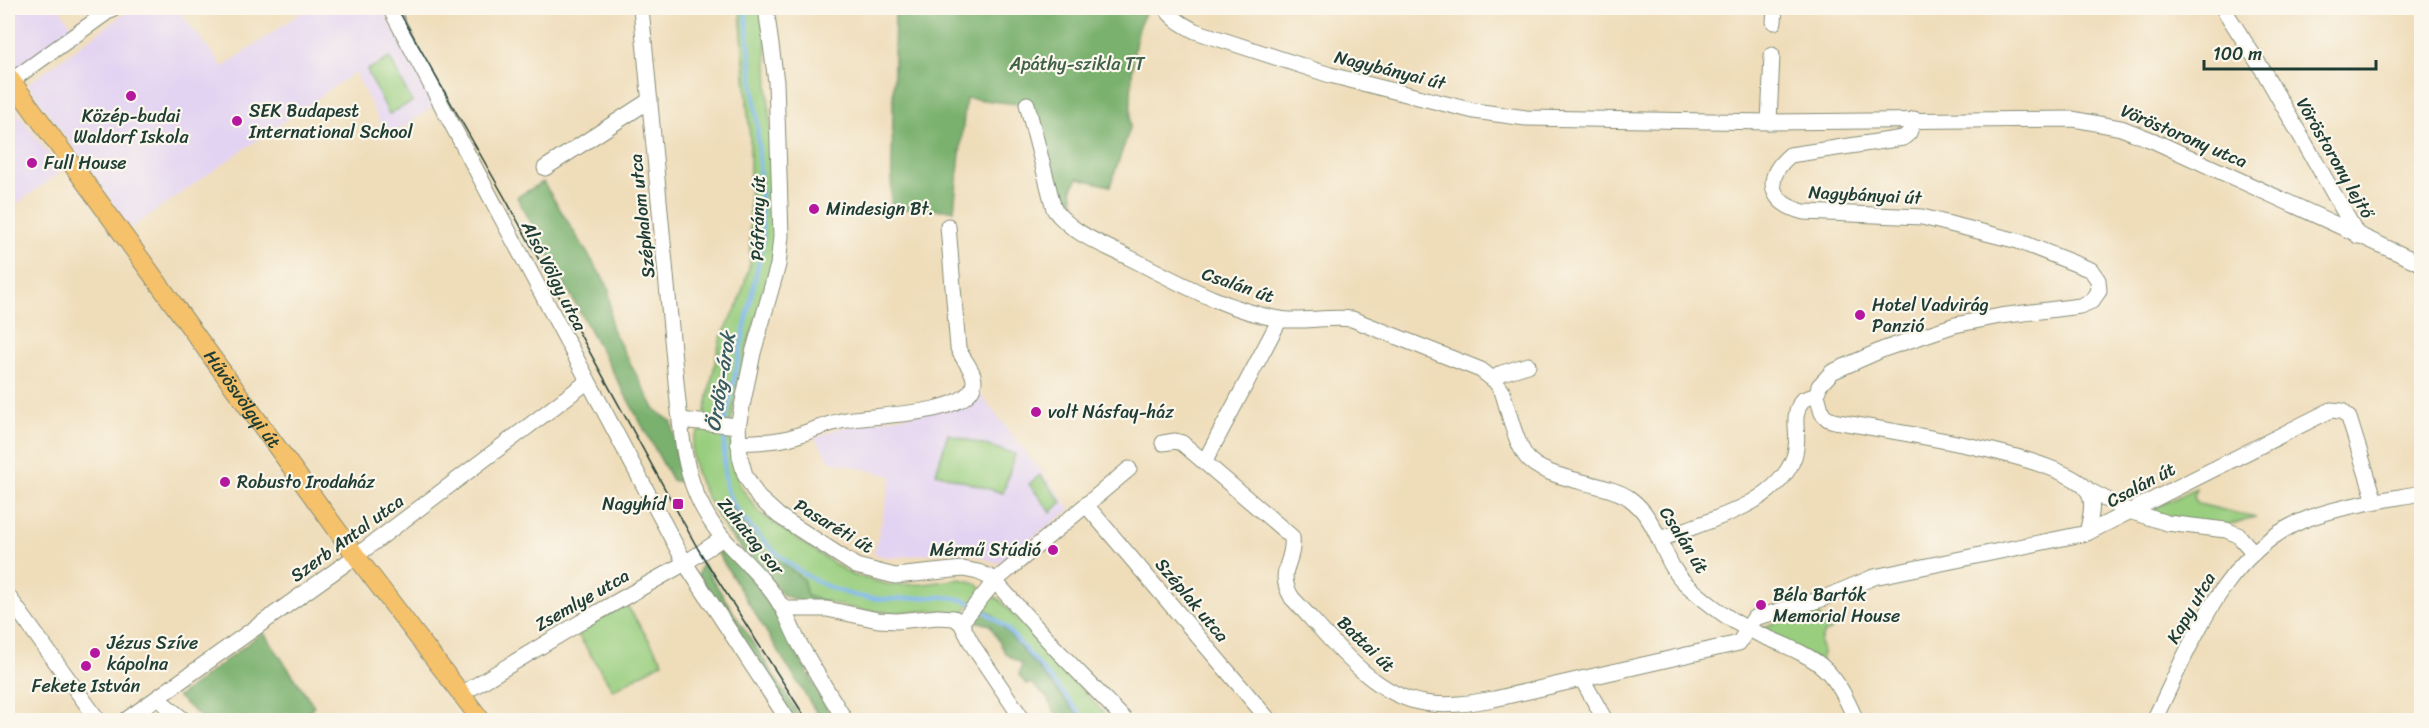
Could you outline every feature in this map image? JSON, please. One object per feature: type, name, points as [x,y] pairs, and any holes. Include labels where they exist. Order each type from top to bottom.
[{"type":"main road","name":"Hűvösvölgyi út","points":[[9,80],[356,556],[481,720]]},
{"type":"street","points":[[9,80],[113,8]]},
{"type":"street","name":"Alsó Völgy utca","points":[[390,8],[438,94],[587,382],[685,563],[789,720]]},
{"type":"street","name":"Széphalom utca","points":[[641,8],[680,420]]},
{"type":"street","name":"Páfrány út","points":[[738,426],[753,353],[771,296],[780,250],[776,82],[766,8]]},
{"type":"street","name":"Nagybányai út","points":[[1166,8],[1168,13],[1180,23],[1195,31],[1330,75],[1474,111],[1526,118],[1769,122],[1914,120],[1909,133],[1903,138],[1790,155],[1780,163],[1773,174],[1775,194],[1780,203],[1804,212],[1922,217],[1987,232],[2018,241],[2091,270],[2098,280],[2099,291],[2092,301],[2080,306],[2000,316],[1955,325],[1884,349],[1832,372],[1819,386],[1817,395]]},
{"type":"street","name":"Vöröstorony lejtő","points":[[2223,8],[2264,72],[2358,236]]},
{"type":"street","points":[[1769,122],[1772,55]]},
{"type":"street","points":[[545,168],[650,100]]},
{"type":"street","name":"Csalán út","points":[[1027,104],[1054,209],[1062,220],[1088,237],[1198,293],[1237,308],[1280,320],[1336,317],[1352,319],[1472,366],[1493,379],[1502,391],[1526,457],[1553,473],[1628,498],[1642,511],[1684,582],[1707,602],[1746,628],[1754,618],[1819,600],[1874,577],[2087,533],[2331,410],[2342,411],[2349,418],[2374,501]]},
{"type":"street","name":"Vöröstorony utca","points":[[1914,120],[2073,118],[2095,121],[2154,141],[2421,264]]},
{"type":"street","points":[[738,443],[784,439],[842,420],[908,415],[951,403],[971,391],[975,381],[974,375],[958,348],[948,226]]},
{"type":"street","points":[[1163,443],[1175,441],[1182,443],[1205,462],[1280,320]]},
{"type":"street","points":[[1493,379],[1528,365]]},
{"type":"street","name":"Szerb Antal utca","points":[[126,720],[356,556],[587,382]]},
{"type":"street","points":[[1660,539],[1740,507],[1778,484],[1790,467],[1798,445],[1796,410],[1802,400],[1817,395],[1818,404],[1827,419],[2000,453],[2058,472],[2129,512],[2167,523],[2226,530],[2238,535],[2254,553]]},
{"type":"street","points":[[680,420],[738,426]]},
{"type":"street","name":"Zuhatag sor","points":[[680,420],[691,483],[697,499],[723,538],[746,560],[780,604],[798,641],[845,720]]},
{"type":"street","name":"Pasaréti út","points":[[738,426],[738,443],[745,476],[758,496],[779,516],[856,566],[887,575],[901,576],[969,569],[986,574],[990,586],[1125,720]]},
{"type":"street","name":"Battai út","points":[[1205,462],[1292,537],[1293,547],[1284,578],[1285,586],[1292,598],[1359,667],[1387,691],[1424,703],[1448,705],[1494,699],[1582,680],[1739,643],[1746,628]]},
{"type":"street","points":[[1023,720],[974,646],[965,619],[990,586],[1129,469]]},
{"type":"street","points":[[2086,489],[2091,497],[2087,533]]},
{"type":"street","name":"Kapy utca","points":[[2154,720],[2220,591],[2237,569],[2254,553],[2272,539],[2309,518],[2374,501],[2421,493]]},
{"type":"street","name":"Széplak utca","points":[[1086,505],[1269,720]]},
{"type":"street","name":"Zsemlye utca","points":[[460,695],[685,563],[723,538]]},
{"type":"street","points":[[8,596],[98,720]]},
{"type":"street","name":"Zuhatag sor","points":[[780,604],[788,609],[827,609],[878,620],[897,621],[946,616],[965,619]]},
{"type":"street","points":[[1746,628],[1812,660],[1826,670],[1843,692],[1856,720]]},
{"type":"street","points":[[1582,680],[1605,720]]},
{"type":"street","points":[[158,699],[184,720]]},
{"type":"shaded area","points":[[21,8],[59,8],[80,37],[8,73],[13,69],[8,61],[8,17]]},
{"type":"shaded area","points":[[132,8],[177,8],[223,67],[308,8],[381,8],[435,105],[388,138],[355,72],[131,228],[28,84]]},
{"type":"shaded area","points":[[8,99],[61,172],[8,210]]},
{"type":"shaded area","points":[[979,393],[1071,509],[998,563],[966,552],[948,551],[892,558],[874,554],[892,476],[831,461],[815,438],[843,427],[949,408]]},
{"type":"green space","points":[[740,8],[764,8],[776,244],[770,279],[748,344],[737,388],[729,432],[740,486],[759,512],[852,575],[890,585],[924,584],[961,579],[976,583],[983,589],[964,612],[875,612],[845,607],[807,596],[803,579],[759,546],[731,505],[712,506],[698,478],[692,456],[692,446],[701,430],[720,340],[738,305],[750,264],[750,140]]},
{"type":"green space","name":"Apáthy-szikla TT","points":[[895,8],[1121,8],[1131,13],[1142,8],[1149,8],[1143,18],[1135,47],[1130,128],[1110,186],[1078,178],[1072,188],[1076,223],[1061,211],[1027,105],[966,98],[954,210],[891,209]]},
{"type":"green space","points":[[390,58],[412,102],[389,114],[367,70]]},
{"type":"green space","points":[[543,182],[609,288],[611,327],[655,410],[672,422],[677,458],[684,483],[672,480],[517,197]]},
{"type":"green space","points":[[948,434],[1015,454],[1003,493],[936,473]]},
{"type":"green space","points":[[1040,475],[1062,502],[1051,512],[1029,484]]},
{"type":"green space","points":[[2196,488],[2194,498],[2199,504],[2256,518],[2226,525],[2179,519],[2149,511]]},
{"type":"green space","points":[[731,505],[759,546],[803,579],[807,596],[829,602],[802,602],[783,595],[727,532],[712,506]]},
{"type":"green space","points":[[723,549],[733,553],[774,612],[834,720],[821,720],[717,552]]},
{"type":"green space","points":[[702,563],[802,720],[795,720],[698,575]]},
{"type":"green space","points":[[992,595],[1000,600],[1110,720],[1082,720],[992,614],[983,608]]},
{"type":"green space","points":[[626,604],[663,662],[613,690],[577,633]]},
{"type":"green space","points":[[1812,607],[1832,630],[1824,633],[1820,642],[1823,652],[1821,663],[1762,628]]},
{"type":"green space","points":[[983,608],[992,614],[1082,720],[1059,720],[1047,698],[1032,684],[1026,684],[1019,675],[1022,664],[1006,654],[990,625],[976,621]]},
{"type":"green space","points":[[263,632],[314,706],[302,720],[204,720],[178,697]]},
{"type":"waterway","name":"Ördög-árok","points":[[725,422],[763,241],[757,120],[745,8]]},
{"type":"waterway","name":"Ördög-árok","points":[[725,429],[726,487],[730,498],[751,527],[793,566],[825,585],[861,597],[950,598],[971,603]]},
{"type":"waterway","name":"Ördög-árok","points":[[977,606],[1006,627],[1086,720]]},
{"type":"tram line","points":[[397,8],[505,198],[698,549],[807,720]]},
{"type":"place","name":"Közép-budai Waldorf Iskola","points":[[131,96]]},
{"type":"place","name":"SEK Budapest International School","points":[[237,121]]},
{"type":"place","name":"Full House","points":[[32,163]]},
{"type":"place","name":"Mindesign Bt.","points":[[814,209]]},
{"type":"place","name":"Hotel Vadvirág Panzió","points":[[1860,315]]},
{"type":"place","name":"volt Násfay-ház","points":[[1036,412]]},
{"type":"place","name":"Robusto Irodaház","points":[[225,482]]},
{"type":"place","name":"Nagyhíd","points":[[678,504]]},
{"type":"place","name":"Mérmű Stúdió","points":[[1053,550]]},
{"type":"place","name":"Béla Bartók Memorial House","points":[[1761,605]]},
{"type":"place","name":"Jézus Szíve kápolna","points":[[95,653]]},
{"type":"place","name":"Fekete István","points":[[86,666]]}]
